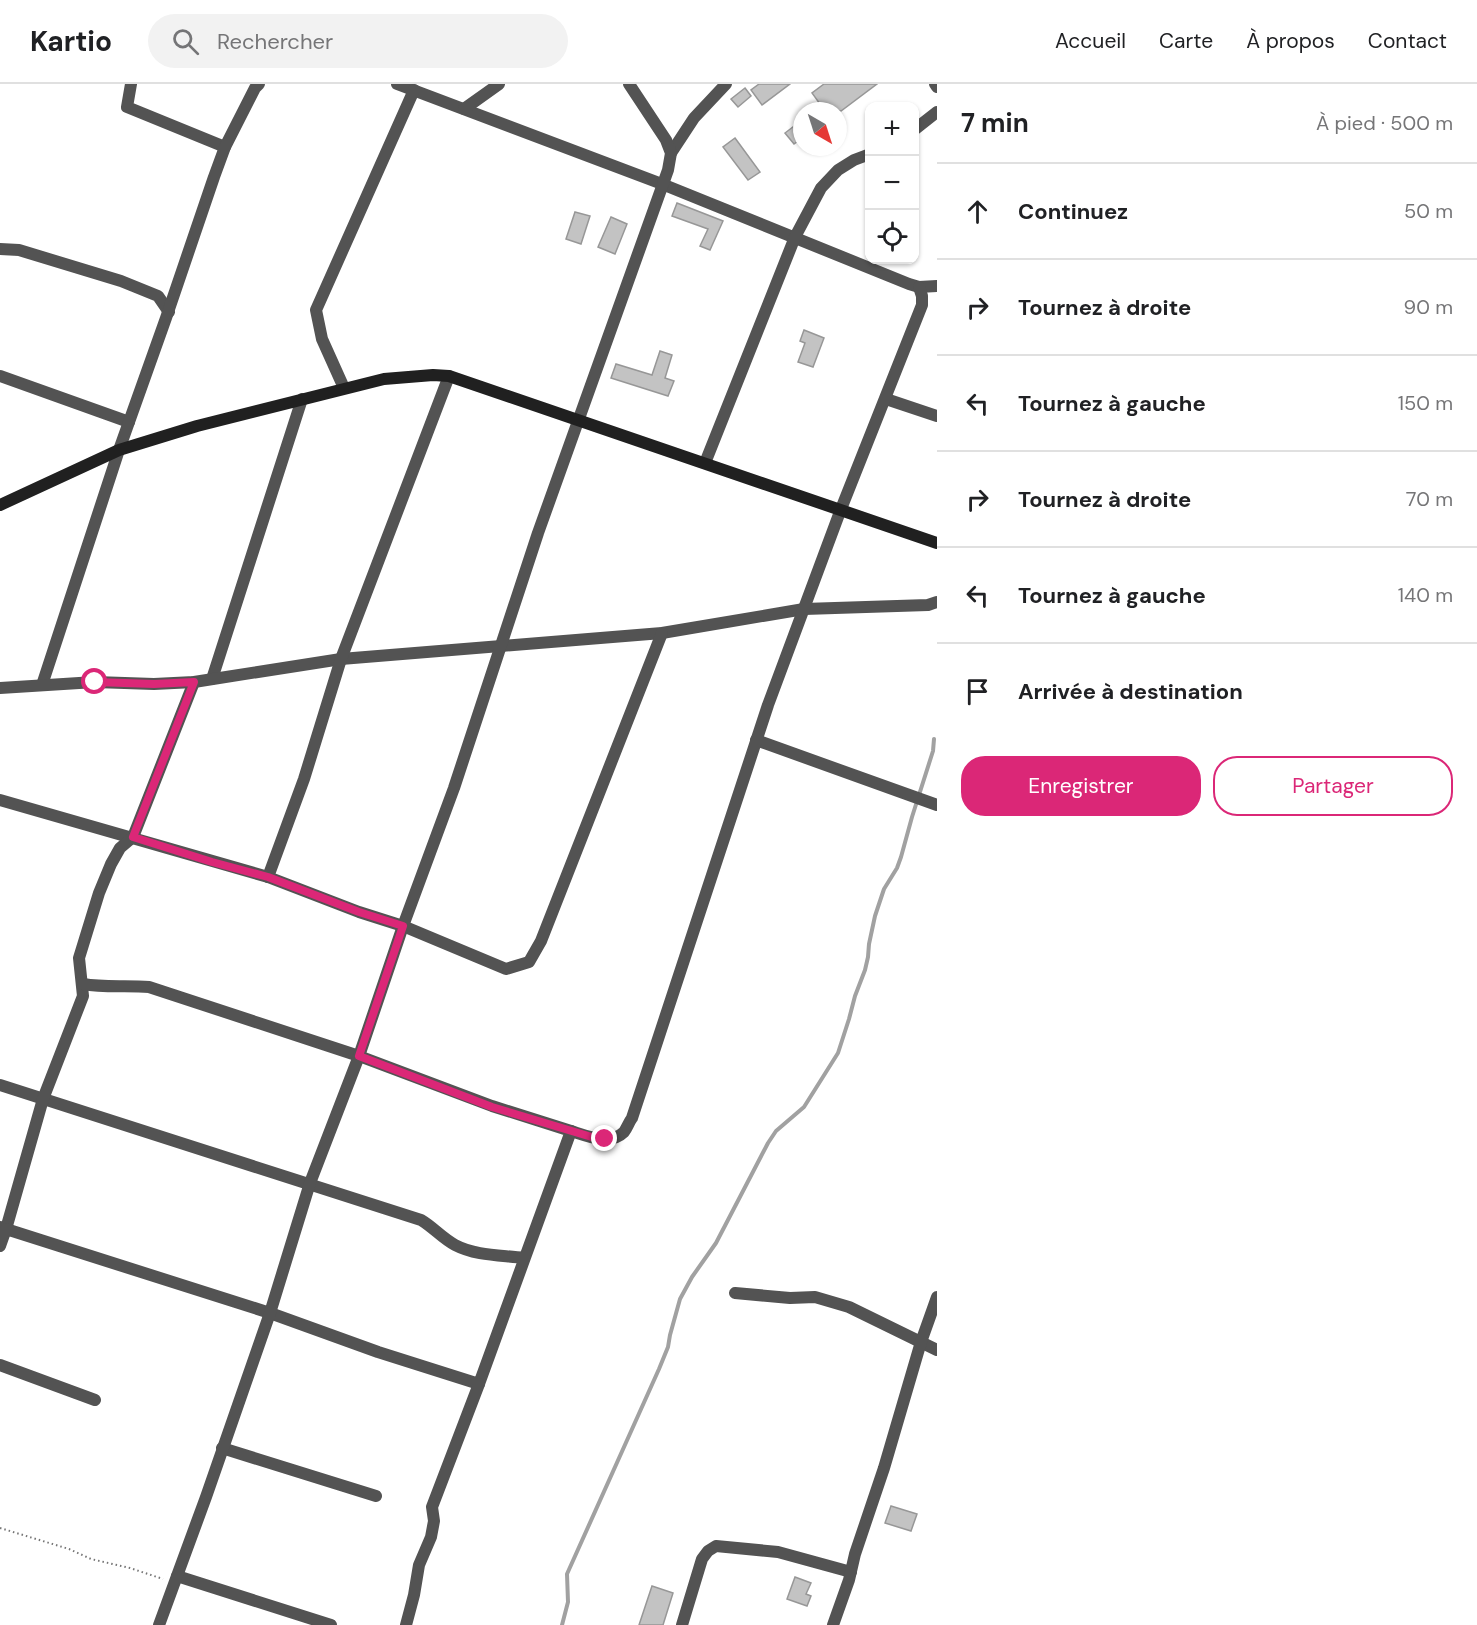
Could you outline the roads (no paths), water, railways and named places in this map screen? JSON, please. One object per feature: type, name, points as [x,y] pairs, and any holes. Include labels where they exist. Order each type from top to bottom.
[{"type":"main road","points":[[0,505],[119,450],[197,426],[384,379],[433,375],[449,376],[937,543]]},
{"type":"street","points":[[131,84],[127,107],[225,147]]},
{"type":"street","points":[[42,685],[119,450],[169,312],[210,188],[225,147],[259,84]]},
{"type":"street","points":[[397,84],[662,184],[919,286],[937,286]]},
{"type":"street","points":[[464,110],[499,84]]},
{"type":"street","points":[[629,84],[666,140],[671,153]]},
{"type":"street","points":[[159,1625],[270,1313],[310,1183],[359,1056],[403,926],[454,789],[578,421],[668,170],[671,153],[694,118],[726,84]]},
{"type":"street","points":[[344,388],[322,339],[316,310],[414,90]]},
{"type":"street","points":[[919,127],[937,112]]},
{"type":"street","points":[[705,463],[795,237],[822,188],[838,170],[865,156]]},
{"type":"street","points":[[0,249],[19,250],[121,281],[158,296],[169,312]]},
{"type":"street","points":[[82,984],[96,987],[149,987],[359,1056],[492,1107],[571,1131],[595,1138],[615,1138],[625,1131],[632,1118],[756,740],[841,509],[922,305],[919,286]]},
{"type":"street","points":[[0,376],[129,422]]},
{"type":"street","points":[[268,877],[304,779],[341,659],[449,376]]},
{"type":"street","points":[[212,679],[302,399]]},
{"type":"street","points":[[886,399],[937,416]]},
{"type":"street","points":[[0,688],[95,682],[154,684],[194,682],[341,659],[662,633],[804,609],[928,605],[937,602]]},
{"type":"street","points":[[0,800],[268,877],[359,912],[403,926],[506,969],[529,962],[541,941],[662,633]]},
{"type":"street","points":[[0,1246],[3,1228],[43,1099],[83,996],[79,958],[99,893],[120,848],[133,837],[194,682]]},
{"type":"street","points":[[756,740],[937,805]]},
{"type":"street","points":[[0,1085],[421,1220],[455,1245],[473,1252],[524,1258]]},
{"type":"street","points":[[406,1625],[419,1565],[431,1537],[434,1521],[432,1507],[571,1131]]},
{"type":"street","points":[[3,1228],[270,1313],[378,1352],[479,1384]]},
{"type":"street","points":[[735,1293],[790,1298],[815,1297],[849,1307],[937,1350]]},
{"type":"street","points":[[833,1625],[937,1297]]},
{"type":"street","points":[[0,1365],[95,1400]]},
{"type":"street","points":[[222,1448],[376,1496]]},
{"type":"street","points":[[682,1625],[702,1559],[716,1546],[778,1552],[851,1572]]},
{"type":"street","points":[[176,1579],[331,1625]]},
{"type":"waterway","points":[[562,1625],[568,1602],[567,1574],[659,1369],[668,1347],[680,1299],[692,1277],[716,1243],[768,1143],[776,1131],[804,1107],[838,1053],[865,970],[875,916],[884,889],[901,857],[933,751],[934,739]]}]
